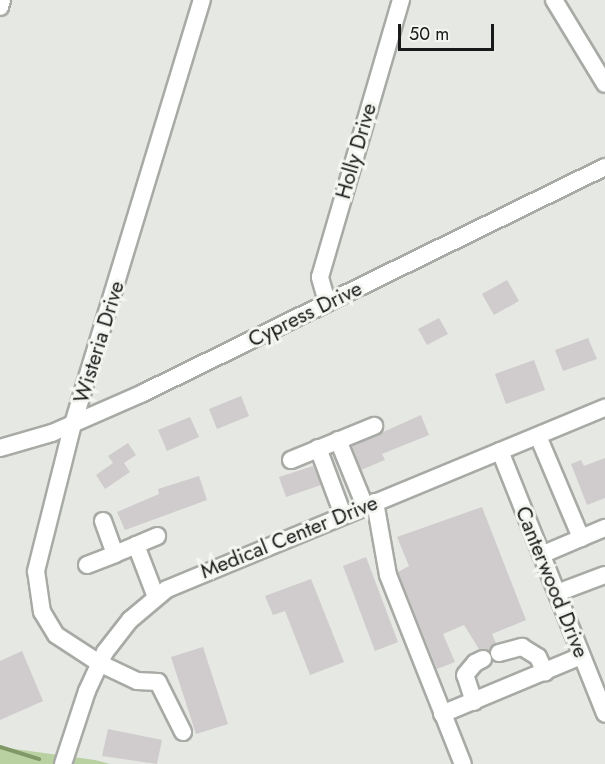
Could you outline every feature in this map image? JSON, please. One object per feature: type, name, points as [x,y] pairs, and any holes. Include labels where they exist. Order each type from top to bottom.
[{"type":"street","points":[[0,7],[2,0]]},
{"type":"street","name":"Wisteria Drive","points":[[183,732],[158,682],[137,681],[99,663],[56,635],[42,612],[36,584],[40,544],[74,424],[202,0]]},
{"type":"street","name":"Holly Drive","points":[[327,302],[320,277],[401,0]]},
{"type":"street","points":[[554,0],[605,84]]},
{"type":"street","name":"Cypress Drive","points":[[0,448],[74,424],[605,167]]},
{"type":"street","name":"Medical Center Drive","points":[[63,764],[99,663],[130,620],[156,597],[189,578],[605,408]]},
{"type":"street","points":[[291,460],[374,426]]},
{"type":"street","points":[[538,436],[580,538]]},
{"type":"street","points":[[338,440],[370,504],[386,568],[463,764]]},
{"type":"street","points":[[318,448],[343,515]]},
{"type":"street","name":"Canterwood Drive","points":[[500,451],[581,656],[602,696],[605,714]]},
{"type":"street","points":[[103,521],[115,554]]},
{"type":"street","points":[[541,555],[605,528]]},
{"type":"street","points":[[87,565],[157,536]]},
{"type":"street","points":[[136,545],[156,597]]},
{"type":"street","points":[[557,593],[605,575]]},
{"type":"street","points":[[499,653],[522,647],[538,657],[545,672]]},
{"type":"street","points":[[442,714],[581,656]]},
{"type":"street","points":[[474,702],[465,675],[475,663],[483,659]]},
{"type":"green space","points":[[0,747],[95,760],[110,764],[0,764]]},
{"type":"building","points":[[507,280],[519,301],[494,315],[482,294]]},
{"type":"building","points":[[439,318],[448,334],[427,345],[418,329]]},
{"type":"building","points":[[588,338],[597,359],[563,371],[555,350]]},
{"type":"building","points":[[534,360],[545,390],[506,404],[495,374]]},
{"type":"building","points":[[241,396],[249,416],[217,429],[209,409]]},
{"type":"building","points":[[421,415],[429,435],[382,454],[385,460],[361,470],[352,446]]},
{"type":"building","points":[[190,417],[199,437],[167,451],[158,430]]},
{"type":"building","points":[[128,443],[136,455],[124,463],[130,472],[105,489],[96,475],[113,463],[108,456]]},
{"type":"building","points":[[605,458],[605,498],[587,505],[571,464],[581,460],[584,466]]},
{"type":"building","points":[[313,466],[321,485],[286,497],[279,477]]},
{"type":"building","points":[[199,476],[207,500],[125,530],[117,512],[159,494],[158,489]]},
{"type":"building","points":[[482,507],[526,620],[492,634],[496,643],[489,650],[479,649],[464,625],[443,634],[455,662],[437,669],[398,572],[409,566],[397,537]]},
{"type":"building","points":[[366,557],[398,642],[375,651],[343,566]]},
{"type":"building","points":[[311,579],[344,662],[310,675],[285,611],[273,615],[265,596]]},
{"type":"building","points":[[203,647],[228,724],[196,734],[171,657]]},
{"type":"building","points":[[22,651],[43,701],[0,720],[0,661]]},
{"type":"building","points":[[108,729],[162,740],[157,764],[102,756]]},
{"type":"waterway","points":[[0,747],[39,759]]}]
